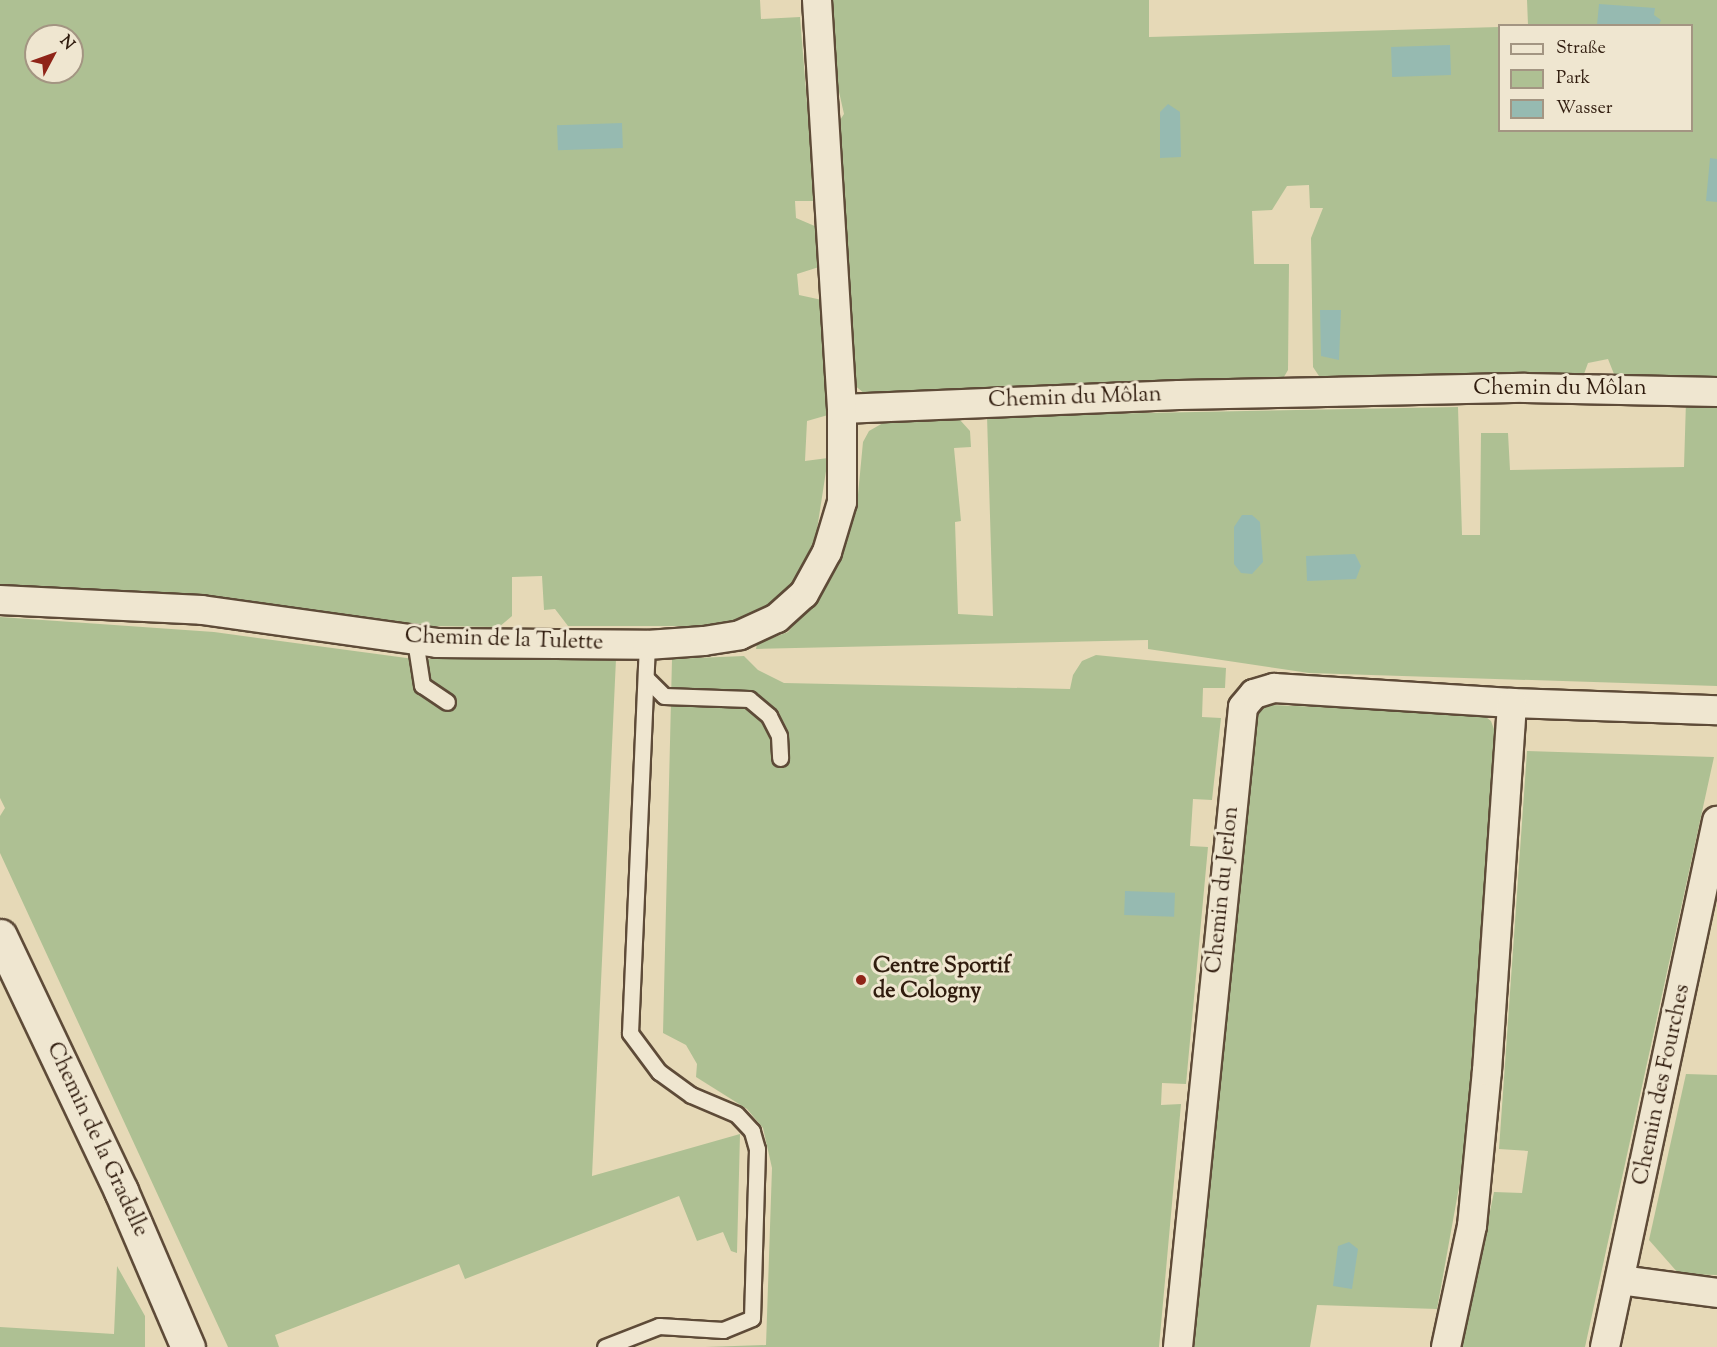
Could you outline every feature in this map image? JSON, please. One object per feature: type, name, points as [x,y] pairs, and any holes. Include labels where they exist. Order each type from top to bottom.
[{"type":"street","points":[[817,0],[842,409]]},
{"type":"street","name":"Chemin du Môlan","points":[[842,409],[1179,395],[1525,388],[1717,392]]},
{"type":"street","name":"Chemin de la Tulette","points":[[0,600],[202,610],[415,640],[647,645],[740,635],[777,618],[804,594],[827,552],[842,502],[842,409]]},
{"type":"street","name":"Chemin du Jerlon","points":[[1178,1347],[1243,707],[1254,694],[1274,688],[1512,703],[1717,710]]},
{"type":"street","points":[[1446,1347],[1472,1226],[1487,1071],[1512,703]]},
{"type":"street","name":"Chemin des Fourches","points":[[1605,1347],[1717,821]]},
{"type":"street","name":"Chemin de la Gradelle","points":[[0,936],[126,1201],[188,1347]]},
{"type":"street","points":[[1620,1280],[1717,1293]]},
{"type":"lane","points":[[415,640],[422,685],[447,702]]},
{"type":"lane","points":[[605,1347],[659,1326],[723,1330],[752,1318],[758,1149],[752,1131],[736,1114],[691,1095],[659,1072],[630,1034],[647,645]]},
{"type":"lane","points":[[646,678],[664,696],[749,699],[769,716],[779,736],[780,758]]},
{"type":"green space","points":[[0,0],[760,0],[761,19],[800,17],[815,201],[795,201],[796,218],[817,227],[819,267],[797,274],[799,295],[822,300],[828,415],[807,421],[805,461],[828,458],[816,536],[797,577],[775,602],[743,621],[707,626],[568,626],[555,609],[544,610],[542,576],[512,577],[512,616],[499,627],[430,626],[231,601],[0,584]]},
{"type":"green space","points":[[832,0],[1149,0],[1149,37],[1498,27],[1498,132],[1693,132],[1693,24],[1528,24],[1527,0],[1717,0],[1717,378],[1614,374],[1608,359],[1588,363],[1584,374],[1323,382],[1313,367],[1311,238],[1323,208],[1310,208],[1309,185],[1287,186],[1272,210],[1252,211],[1254,264],[1289,264],[1288,370],[1281,382],[865,394],[853,384],[838,123],[844,114],[837,83]]},
{"type":"green space","points":[[1686,401],[1717,402],[1717,686],[1309,673],[1148,649],[1148,640],[756,649],[757,644],[788,632],[834,573],[857,505],[863,442],[869,431],[883,423],[960,420],[970,431],[971,447],[954,448],[961,521],[955,522],[958,614],[993,616],[987,416],[1458,407],[1462,535],[1480,535],[1481,433],[1508,433],[1510,470],[1684,467]]},
{"type":"green space","points":[[0,617],[214,632],[414,659],[616,659],[592,1176],[740,1134],[737,1253],[731,1251],[723,1232],[697,1241],[679,1196],[465,1279],[459,1264],[275,1335],[279,1347],[228,1347],[0,853],[0,816],[5,808],[0,798]]},
{"type":"green space","name":"Centre Sportif de Cologny","points":[[1096,655],[1226,668],[1225,688],[1203,688],[1202,717],[1221,718],[1212,800],[1193,799],[1190,846],[1208,847],[1186,1084],[1162,1083],[1161,1105],[1181,1104],[1159,1347],[705,1347],[766,1345],[772,1168],[763,1128],[747,1109],[696,1077],[697,1064],[686,1045],[663,1033],[672,659],[744,656],[758,670],[784,683],[1070,689],[1073,675],[1082,661]]},
{"type":"green space","points":[[1272,705],[1482,714],[1491,721],[1495,732],[1465,1154],[1437,1309],[1317,1305],[1310,1347],[1194,1347],[1254,717],[1261,708]]},
{"type":"green space","points":[[1527,751],[1714,757],[1585,1347],[1462,1347],[1494,1192],[1522,1193],[1528,1151],[1499,1149]]},
{"type":"green space","points":[[1686,1074],[1717,1075],[1717,1275],[1679,1274],[1649,1240]]},
{"type":"green space","points":[[117,1266],[145,1316],[145,1347],[0,1347],[0,1327],[114,1334]]},
{"type":"water","points":[[1599,4],[1655,8],[1654,15],[1661,20],[1659,24],[1597,24]]},
{"type":"water","points":[[1450,45],[1451,75],[1392,77],[1391,47]]},
{"type":"water","points":[[1168,104],[1180,112],[1181,157],[1160,158],[1160,112]]},
{"type":"water","points":[[622,123],[623,148],[558,150],[557,125]]},
{"type":"water","points":[[1710,158],[1717,159],[1717,202],[1706,201]]},
{"type":"water","points":[[1320,310],[1341,310],[1339,360],[1321,356]]},
{"type":"water","points":[[1242,515],[1252,515],[1260,522],[1263,562],[1252,574],[1241,573],[1234,564],[1234,527]]},
{"type":"water","points":[[1355,554],[1361,566],[1356,579],[1307,581],[1306,556]]},
{"type":"water","points":[[1125,891],[1175,893],[1174,917],[1124,915]]},
{"type":"water","points":[[1349,1242],[1358,1249],[1352,1289],[1333,1286],[1338,1246]]},
{"type":"place","name":"Centre Sportif de Cologny","points":[[861,980]]}]
